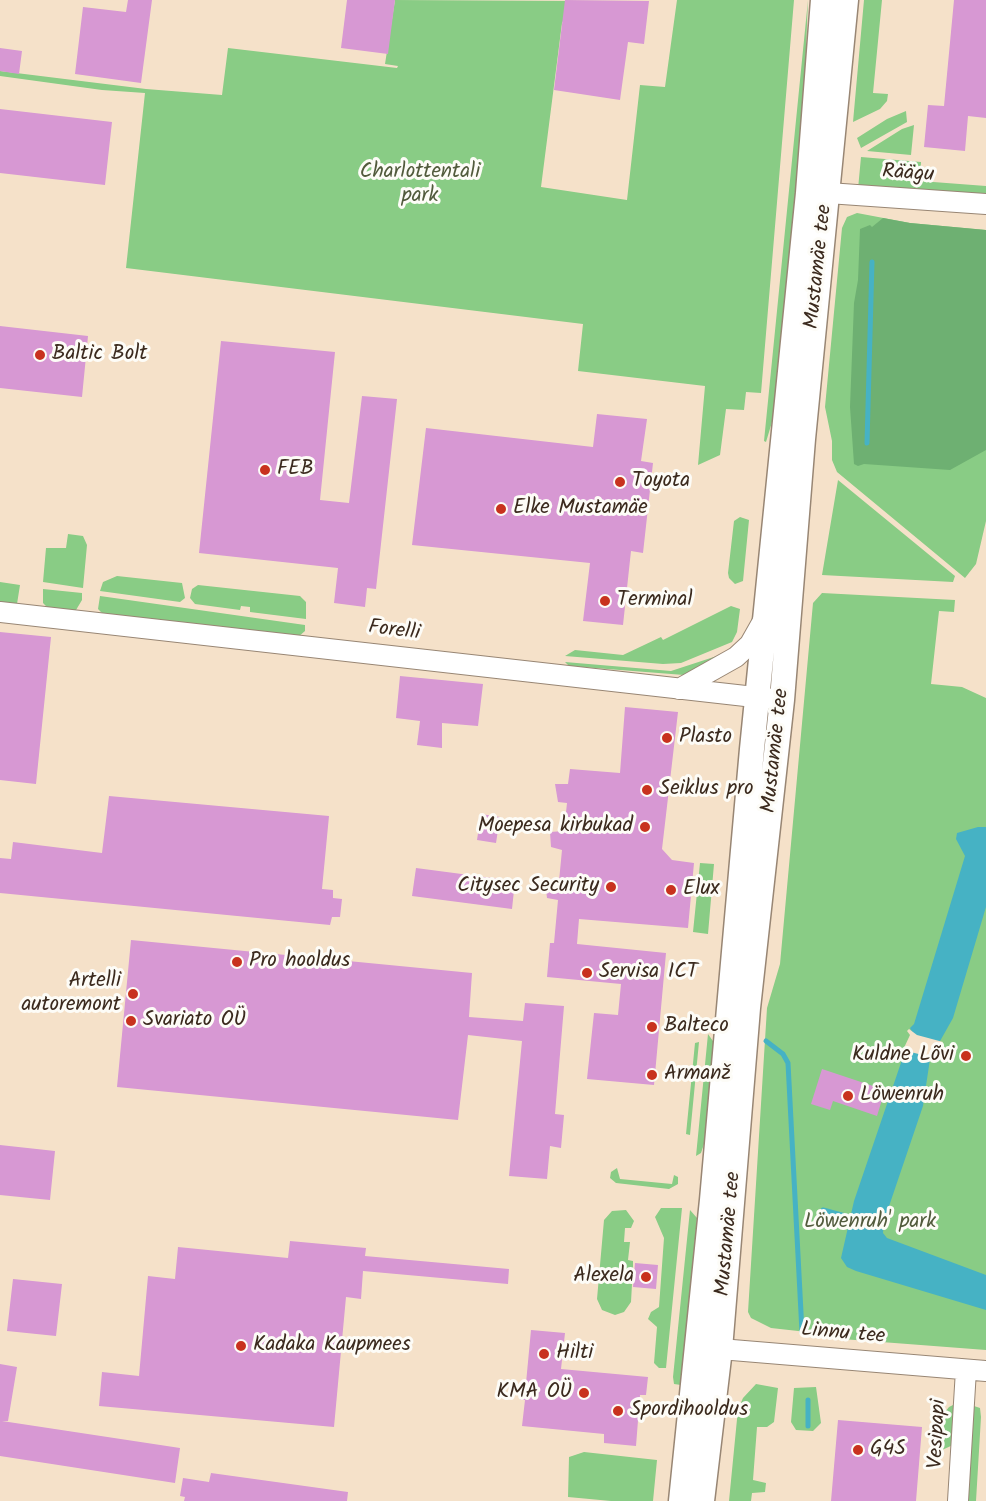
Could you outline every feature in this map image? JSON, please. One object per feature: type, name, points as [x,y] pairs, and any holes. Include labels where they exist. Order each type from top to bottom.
[{"type":"main road","name":"Mustamäe tee","points":[[681,1501],[713,1190],[757,697],[807,204],[823,0]]},
{"type":"main road","name":"Mustamäe tee","points":[[702,1501],[720,1349],[748,1008],[782,700],[803,439],[846,0]]},
{"type":"street","name":"Räägu","points":[[828,193],[986,204]]},
{"type":"street","name":"Forelli","points":[[0,612],[782,700]]},
{"type":"street","points":[[679,689],[736,657],[750,644],[766,616]]},
{"type":"street","name":"Linnu tee","points":[[696,1347],[986,1371]]},
{"type":"street","name":"Vesipapi","points":[[958,1501],[966,1370]]},
{"type":"green space","name":"Charlottentali park","points":[[395,0],[574,1],[562,23],[541,187],[627,200],[640,85],[665,87],[677,0],[794,0],[761,393],[746,392],[744,410],[726,409],[720,455],[698,465],[705,386],[578,371],[583,324],[126,268],[145,93],[102,90],[0,76],[0,71],[146,89],[222,95],[228,48],[397,68],[398,66],[385,64]]},
{"type":"green space","points":[[808,0],[803,122],[778,402],[766,442],[764,441]]},
{"type":"green space","points":[[864,0],[882,0],[873,93],[888,94],[887,101],[880,109],[853,122]]},
{"type":"green space","points":[[906,111],[907,122],[861,148],[857,138],[887,119]]},
{"type":"green space","points":[[914,125],[911,155],[867,151],[902,129]]},
{"type":"green space","points":[[861,157],[921,162],[920,181],[986,186],[986,197],[858,189]]},
{"type":"green space","points":[[857,213],[910,223],[986,230],[986,521],[976,564],[965,578],[837,472],[832,460],[832,441],[825,407],[842,228],[847,217]]},
{"type":"green space","points":[[883,218],[910,223],[986,230],[986,450],[950,470],[854,464],[850,407],[854,303],[858,280],[860,229],[870,225],[872,227]]},
{"type":"green space","points":[[838,480],[955,576],[953,582],[822,575]]},
{"type":"green space","points":[[740,517],[749,520],[743,581],[735,584],[729,578],[728,573],[734,521]]},
{"type":"green space","points":[[68,534],[83,536],[87,545],[83,588],[43,582],[46,548],[66,548]]},
{"type":"green space","points":[[117,576],[182,583],[185,598],[180,602],[100,591],[103,582]]},
{"type":"green space","points":[[0,582],[20,585],[17,604],[0,604]]},
{"type":"green space","points":[[198,585],[300,596],[306,602],[306,619],[250,612],[250,607],[241,606],[240,610],[195,604],[190,598],[192,589]]},
{"type":"green space","points":[[43,589],[82,593],[82,600],[76,610],[70,612],[50,610],[43,603]]},
{"type":"green space","name":"Löwenruh' park","points":[[822,593],[955,600],[954,612],[939,611],[931,684],[962,687],[986,698],[986,1350],[816,1337],[807,1332],[771,1328],[751,1318],[748,1312],[767,1008],[780,964],[813,603]]},
{"type":"green space","points":[[100,596],[305,625],[305,631],[298,637],[104,615],[98,609]]},
{"type":"green space","points":[[731,606],[740,609],[737,632],[732,642],[681,663],[663,664],[565,656],[575,650],[623,655],[661,637],[663,640]]},
{"type":"green space","points":[[723,654],[698,670],[684,675],[569,666],[565,662],[671,671]]},
{"type":"green space","points":[[700,863],[714,864],[708,934],[693,932]]},
{"type":"green space","points":[[708,1034],[715,1044],[705,1141],[701,1153],[696,1156]]},
{"type":"green space","points":[[699,1042],[690,1135],[686,1134],[695,1043]]},
{"type":"green space","points":[[617,1168],[620,1179],[672,1184],[674,1175],[678,1177],[678,1184],[669,1189],[616,1183],[610,1178],[611,1172]]},
{"type":"green space","points":[[661,1208],[682,1208],[666,1368],[659,1368],[654,1363],[657,1327],[648,1319],[651,1312],[659,1307],[664,1238],[655,1217]]},
{"type":"green space","points":[[626,1210],[634,1221],[631,1228],[625,1228],[624,1242],[630,1242],[628,1260],[633,1261],[633,1269],[627,1269],[626,1283],[632,1284],[631,1302],[624,1312],[615,1315],[602,1310],[597,1299],[604,1220],[612,1211]]},
{"type":"green space","points":[[690,1210],[697,1218],[681,1385],[674,1384],[673,1377]]},
{"type":"green space","points":[[756,1384],[778,1388],[774,1422],[767,1427],[757,1427],[753,1480],[766,1483],[765,1492],[752,1493],[751,1501],[729,1501],[738,1409],[743,1398]]},
{"type":"green space","points":[[816,1387],[821,1423],[813,1431],[796,1430],[791,1422],[794,1388]]},
{"type":"green space","points":[[955,1404],[953,1445],[942,1450],[945,1412]]},
{"type":"green space","points":[[974,1406],[980,1408],[981,1417],[976,1501],[968,1501]]},
{"type":"green space","points":[[584,1452],[657,1460],[653,1501],[611,1501],[568,1497],[569,1457]]},
{"type":"water","points":[[986,827],[986,907],[953,1018],[930,1059],[923,1106],[884,1221],[883,1233],[887,1238],[986,1275],[986,1310],[856,1271],[847,1267],[841,1258],[854,1201],[906,1048],[914,1035],[910,1028],[914,1024],[965,856],[956,839],[957,833]]},
{"type":"pier","points":[[909,1029],[917,1035],[943,1042],[934,1058],[903,1050],[910,1035],[907,1031]]},
{"type":"building","points":[[128,0],[152,0],[141,83],[75,74],[83,7],[126,12]]},
{"type":"building","points":[[347,0],[395,0],[388,54],[341,48]]},
{"type":"building","points":[[565,0],[649,1],[644,44],[628,42],[620,100],[554,90]]},
{"type":"building","points":[[954,0],[986,0],[986,118],[968,116],[965,151],[924,147],[928,105],[944,106]]},
{"type":"building","points":[[0,48],[22,51],[19,74],[0,71]]},
{"type":"building","points":[[0,109],[112,122],[105,185],[0,173]]},
{"type":"building","points":[[0,326],[88,336],[82,397],[0,388]]},
{"type":"building","name":"FEB","points":[[221,341],[335,352],[320,500],[349,503],[362,396],[397,399],[376,589],[367,588],[365,607],[334,603],[338,568],[199,553]]},
{"type":"building","name":"Elke Mustamäe","points":[[597,414],[647,419],[641,461],[653,463],[643,553],[631,551],[623,625],[583,621],[590,563],[412,545],[426,428],[593,447]]},
{"type":"building","points":[[0,632],[51,637],[36,784],[0,780]]},
{"type":"building","points":[[400,676],[483,684],[478,726],[442,723],[442,748],[417,745],[420,721],[396,718]]},
{"type":"building","points":[[625,707],[678,712],[662,849],[672,860],[694,863],[688,928],[579,919],[577,944],[666,953],[654,1085],[587,1079],[594,1013],[618,1015],[621,984],[547,977],[550,943],[554,943],[558,900],[547,898],[545,882],[559,881],[562,850],[551,847],[550,832],[564,831],[567,803],[558,802],[555,784],[568,784],[570,769],[620,773]]},
{"type":"building","points":[[109,796],[329,816],[322,889],[333,890],[333,898],[342,899],[340,917],[332,917],[330,925],[0,893],[0,858],[11,859],[13,842],[102,853]]},
{"type":"building","points":[[481,814],[500,817],[496,843],[477,840]]},
{"type":"building","points":[[416,868],[515,881],[512,909],[412,896]]},
{"type":"building","points":[[131,940],[472,973],[469,1017],[523,1021],[525,1003],[564,1006],[555,1114],[564,1115],[561,1148],[550,1146],[547,1179],[509,1176],[522,1041],[468,1035],[458,1120],[117,1087]]},
{"type":"building","name":"Löwenruh","points":[[822,1069],[885,1090],[877,1116],[833,1101],[830,1110],[811,1104]]},
{"type":"building","points":[[0,1145],[55,1151],[50,1200],[0,1195]]},
{"type":"building","name":"Kadaka Kaupmees","points":[[290,1241],[366,1248],[365,1256],[509,1269],[508,1284],[363,1271],[361,1299],[346,1297],[334,1427],[99,1406],[102,1372],[139,1376],[148,1276],[175,1279],[178,1247],[288,1258]]},
{"type":"building","points":[[635,1263],[658,1265],[656,1289],[633,1287]]},
{"type":"building","points":[[13,1279],[62,1284],[56,1336],[7,1331]]},
{"type":"building","points":[[531,1330],[565,1333],[561,1369],[648,1377],[646,1395],[640,1395],[636,1446],[604,1443],[604,1434],[522,1426],[525,1400],[520,1400],[522,1382],[526,1383]]},
{"type":"building","points":[[0,1364],[17,1367],[8,1421],[2,1421],[180,1448],[175,1483],[0,1456]]},
{"type":"building","points":[[838,1420],[922,1427],[916,1501],[831,1501]]},
{"type":"building","points":[[211,1473],[348,1492],[347,1501],[184,1501],[185,1497],[180,1496],[183,1478],[209,1482]]},
{"type":"waterway","points":[[867,443],[872,262]]},
{"type":"waterway","points":[[766,1041],[783,1054],[788,1063],[802,1332]]},
{"type":"waterway","points":[[823,1210],[849,1217]]},
{"type":"waterway","points":[[808,1400],[808,1426]]},
{"type":"place","name":"Baltic Bolt","points":[[40,355]]},
{"type":"place","name":"FEB","points":[[265,470]]},
{"type":"place","name":"Toyota","points":[[620,482]]},
{"type":"place","name":"Elke Mustamäe","points":[[501,509]]},
{"type":"place","name":"Terminal","points":[[605,601]]},
{"type":"place","name":"Plasto","points":[[667,738]]},
{"type":"place","name":"Seiklus pro","points":[[647,790]]},
{"type":"place","name":"Moepesa kirbukad","points":[[645,827]]},
{"type":"place","name":"Citysec Security","points":[[611,887]]},
{"type":"place","name":"Elux","points":[[671,890]]},
{"type":"place","name":"Pro hooldus","points":[[237,962]]},
{"type":"place","name":"Servisa ICT","points":[[587,973]]},
{"type":"place","name":"Artelli autoremont","points":[[133,994]]},
{"type":"place","name":"Svariato OÜ","points":[[131,1021]]},
{"type":"place","name":"Balteco","points":[[652,1027]]},
{"type":"place","name":"Kuldne Lõvi","points":[[966,1056]]},
{"type":"place","name":"Armanž","points":[[652,1075]]},
{"type":"place","name":"Löwenruh","points":[[848,1096]]},
{"type":"place","name":"Alexela","points":[[646,1277]]},
{"type":"place","name":"Kadaka Kaupmees","points":[[241,1346]]},
{"type":"place","name":"Hilti","points":[[544,1354]]},
{"type":"place","name":"KMA OÜ","points":[[584,1393]]},
{"type":"place","name":"Spordihooldus","points":[[618,1411]]},
{"type":"place","name":"G4S","points":[[858,1450]]}]
